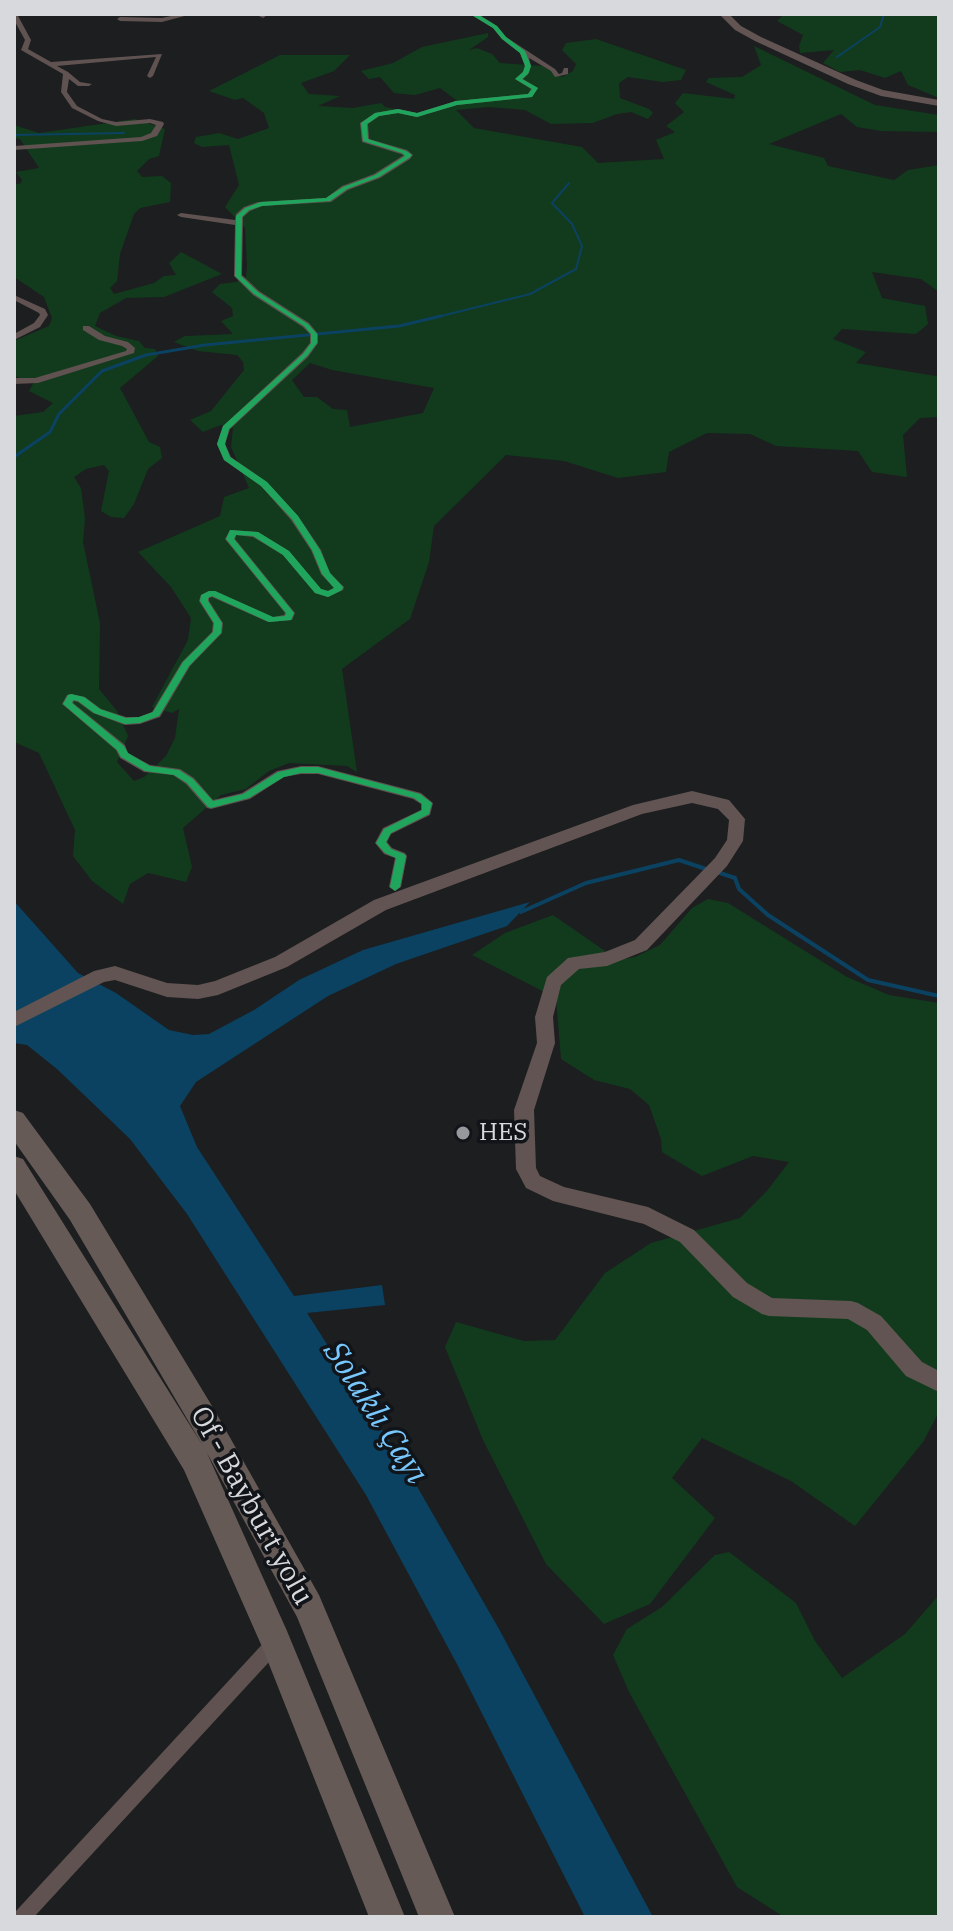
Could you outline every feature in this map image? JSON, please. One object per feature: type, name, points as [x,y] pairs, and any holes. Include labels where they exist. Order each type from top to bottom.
[{"type":"highway","name":"Of - Bayburt yolu","points":[[14,1121],[80,1212],[205,1421],[308,1606],[437,1917]]},
{"type":"highway","name":"Of - Bayburt yolu","points":[[14,1167],[195,1460],[276,1642],[387,1917]]},
{"type":"street","points":[[14,14],[28,40],[24,50],[52,64],[78,84],[89,84]]},
{"type":"street","points":[[120,19],[162,20],[189,14]]},
{"type":"street","points":[[473,14],[495,27],[504,38],[553,70],[557,76],[565,74],[566,69]]},
{"type":"street","points":[[724,14],[738,28],[758,39],[852,82],[881,93],[939,103]]},
{"type":"street","points":[[395,887],[401,856],[388,851],[381,843],[387,831],[426,812],[427,803],[417,796],[318,770],[301,770],[281,774],[246,796],[211,805],[190,781],[176,772],[148,769],[124,755],[121,748],[67,704],[71,697],[81,699],[97,711],[125,721],[156,714],[186,664],[217,633],[218,623],[204,601],[204,597],[212,593],[272,620],[288,618],[290,613],[230,539],[233,532],[255,534],[286,553],[318,591],[328,594],[339,587],[326,574],[316,550],[295,518],[264,484],[227,458],[221,444],[226,428],[314,343],[314,334],[306,325],[256,293],[238,276],[239,216],[261,204],[328,200],[345,188],[377,176],[407,157],[409,155],[404,152],[365,140],[364,123],[377,114],[398,111],[417,115],[456,103],[530,96],[535,88],[518,79],[526,73],[528,66],[523,52]]},
{"type":"street","points":[[52,64],[160,55],[150,76]]},
{"type":"street","points":[[14,148],[142,139],[159,129],[156,122],[116,124],[100,120],[74,107],[64,92],[66,73]]},
{"type":"street","points":[[181,215],[239,223]]},
{"type":"street","points":[[14,297],[42,311],[44,315],[37,325],[14,337]]},
{"type":"street","points":[[14,381],[35,381],[130,353],[131,348],[125,344],[102,338],[86,328]]},
{"type":"street","points":[[14,1020],[100,976],[115,973],[167,990],[198,992],[218,988],[281,962],[380,905],[639,809],[692,797],[723,804],[737,819],[735,841],[721,862],[641,945],[607,959],[574,963],[553,982],[544,1017],[546,1043],[524,1110],[526,1169],[533,1182],[560,1195],[635,1212],[687,1236],[740,1290],[769,1307],[851,1310],[874,1323],[914,1369],[939,1382]]},
{"type":"street","points":[[22,1917],[276,1642]]},
{"type":"green space","points":[[784,14],[939,14],[939,98],[908,85],[901,71],[885,78],[860,70],[840,72],[823,63],[834,50],[800,53],[803,35],[777,21]]},
{"type":"green space","points":[[488,33],[488,37],[469,50],[477,48],[492,54],[500,63],[542,66],[562,77],[573,71],[576,64],[562,50],[566,43],[596,39],[686,70],[681,80],[663,82],[628,77],[619,83],[620,98],[649,109],[653,113],[648,119],[631,112],[593,123],[551,124],[525,110],[489,107],[456,110],[474,128],[582,147],[598,163],[664,159],[656,140],[675,132],[666,126],[684,112],[675,103],[683,93],[734,99],[735,95],[706,82],[709,78],[742,77],[761,65],[754,46],[875,105],[939,115],[939,132],[881,131],[857,127],[841,114],[769,144],[824,158],[828,166],[894,180],[908,170],[939,165],[939,292],[921,279],[872,272],[882,298],[925,306],[928,324],[916,334],[842,329],[833,339],[866,352],[856,363],[939,374],[939,417],[920,418],[903,435],[907,477],[872,472],[858,451],[776,446],[750,434],[707,433],[669,452],[666,472],[618,478],[564,461],[506,455],[434,526],[429,562],[410,619],[342,669],[357,772],[347,766],[289,763],[269,771],[246,789],[221,795],[183,828],[192,867],[186,882],[148,873],[130,884],[123,904],[92,881],[73,856],[75,830],[39,753],[14,742],[14,416],[43,412],[53,403],[29,391],[34,382],[14,376],[14,341],[49,326],[52,318],[44,297],[14,277],[14,185],[22,180],[16,172],[39,168],[20,139],[14,138],[14,125],[39,133],[135,119],[165,129],[159,156],[149,159],[137,171],[142,177],[162,176],[171,183],[170,202],[140,208],[134,214],[120,254],[117,281],[110,288],[114,294],[154,283],[164,276],[176,275],[169,263],[181,252],[222,274],[164,297],[126,298],[100,313],[95,326],[116,336],[139,341],[145,348],[155,349],[158,356],[120,388],[149,442],[160,447],[162,458],[148,469],[134,504],[124,518],[111,517],[101,511],[109,471],[104,465],[86,469],[74,477],[81,488],[85,518],[83,542],[100,623],[99,689],[117,711],[128,736],[117,762],[134,781],[144,777],[166,756],[175,738],[179,709],[172,713],[152,707],[188,640],[191,618],[171,587],[138,552],[220,516],[224,497],[249,488],[231,447],[233,428],[221,425],[203,432],[190,420],[211,411],[244,370],[243,362],[237,355],[198,351],[174,342],[185,336],[233,334],[221,321],[233,316],[232,308],[212,292],[220,284],[246,277],[245,228],[225,207],[239,185],[229,145],[202,147],[194,143],[196,137],[219,133],[238,139],[269,128],[264,113],[243,98],[235,100],[209,91],[280,55],[350,55],[334,71],[301,83],[309,94],[340,96],[318,106],[353,108],[381,103],[385,107],[426,115],[456,100],[440,88],[415,95],[394,93],[380,77],[369,79],[361,71],[393,63],[422,47]],"holes":[[[310,363],[332,370],[434,388],[423,413],[350,427],[347,410],[333,409],[317,397],[304,397],[292,380]]]},
{"type":"green space","points":[[708,899],[728,903],[847,977],[889,995],[939,1003],[939,1412],[923,1442],[855,1526],[791,1481],[702,1438],[672,1478],[715,1518],[650,1604],[604,1624],[546,1564],[483,1440],[445,1347],[456,1322],[524,1341],[555,1340],[605,1273],[651,1243],[740,1218],[766,1192],[789,1162],[753,1156],[702,1176],[662,1152],[661,1139],[649,1105],[630,1089],[594,1080],[561,1059],[556,998],[472,955],[505,933],[553,915],[618,960],[635,957],[660,945],[692,908]]},
{"type":"green space","points":[[729,1552],[796,1603],[815,1641],[842,1678],[905,1634],[939,1595],[939,1917],[784,1917],[737,1887],[629,1692],[613,1655],[627,1629],[662,1607],[715,1555]]},
{"type":"water","points":[[14,901],[78,973],[116,993],[169,1030],[193,1035],[209,1034],[254,1010],[299,980],[363,950],[530,902],[507,926],[396,964],[328,996],[196,1082],[180,1106],[197,1147],[294,1296],[382,1285],[385,1305],[307,1313],[407,1469],[499,1629],[653,1917],[585,1917],[458,1666],[366,1495],[187,1214],[130,1139],[57,1069],[27,1045],[14,1043]]},
{"type":"waterway","points":[[837,57],[880,27],[884,14]]},
{"type":"waterway","points":[[14,135],[124,133]]},
{"type":"waterway","points":[[433,318],[530,294],[576,269],[582,246],[572,224],[552,203],[569,183]]},
{"type":"waterway","points":[[14,457],[50,432],[59,414],[102,371],[146,355],[205,345],[399,326],[441,316]]},
{"type":"waterway","points":[[521,912],[586,883],[679,860],[709,870]]},
{"type":"waterway","points":[[717,872],[735,878],[739,889],[768,915],[868,980],[939,996]]},
{"type":"cycle path","points":[[395,887],[401,856],[388,851],[381,843],[387,831],[426,812],[427,803],[417,796],[318,770],[301,770],[281,774],[246,796],[211,805],[190,781],[176,772],[148,769],[124,755],[121,748],[67,704],[71,697],[81,699],[97,711],[125,721],[156,714],[186,664],[217,633],[218,623],[204,601],[204,597],[212,593],[272,620],[288,618],[290,613],[230,539],[233,532],[255,534],[286,553],[318,591],[328,594],[338,590],[295,518],[264,484],[227,458],[221,444],[226,428],[314,343],[314,334],[306,325],[256,293],[238,276],[239,216],[261,204],[328,200],[345,188],[377,176],[407,157],[409,155],[404,152],[365,140],[364,123],[377,114],[398,111],[417,115],[456,103],[530,96],[535,88],[518,79],[526,73],[528,66],[523,52],[495,27],[473,14]]},
{"type":"place","name":"HES","points":[[463,1133]]},
{"type":"water label","name":"Solaklı Çayı","points":[[375,1413]]}]
